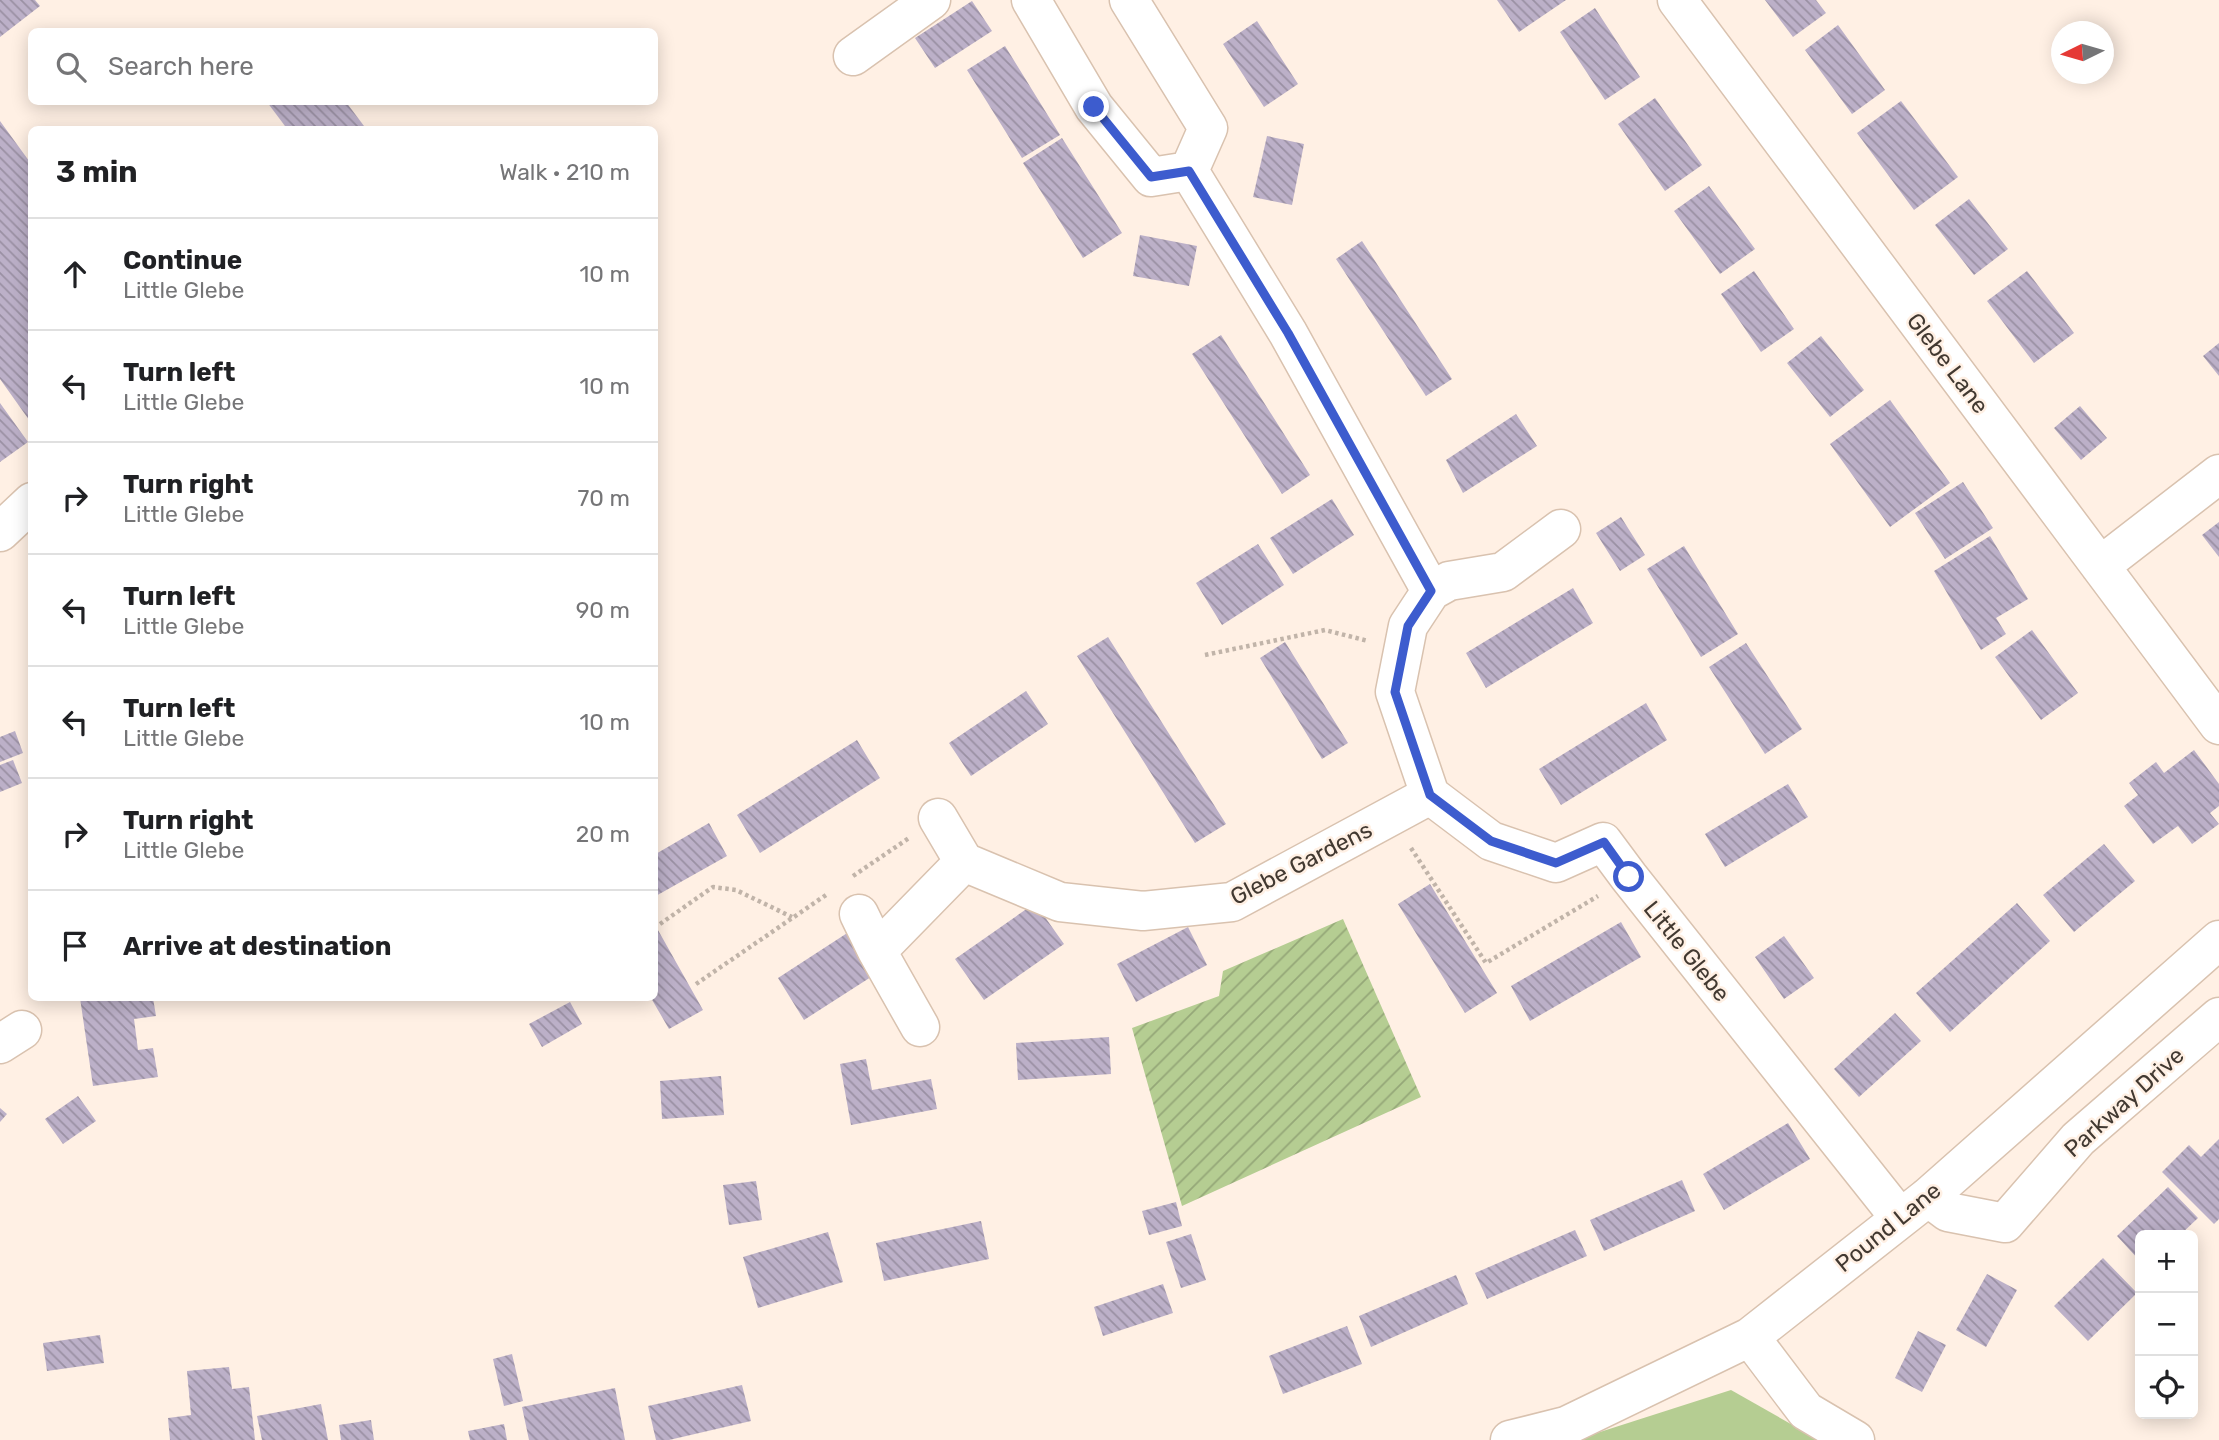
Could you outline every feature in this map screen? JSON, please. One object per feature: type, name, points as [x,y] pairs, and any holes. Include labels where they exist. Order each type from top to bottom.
[{"type":"street","points":[[853,56],[932,0]]},
{"type":"street","points":[[1031,0],[1094,107],[1151,177],[1189,171]]},
{"type":"street","points":[[1129,0],[1208,128],[1189,171]]},
{"type":"street","name":"Glebe Lane","points":[[1677,0],[2219,725]]},
{"type":"street","points":[[1189,171],[1288,333],[1431,591]]},
{"type":"street","points":[[2100,566],[2216,482]]},
{"type":"street","points":[[0,532],[28,506]]},
{"type":"street","points":[[1430,795],[1395,692],[1408,626],[1431,591],[1449,581],[1503,572],[1561,529]]},
{"type":"street","name":"Glebe Gardens","points":[[964,862],[1060,902],[1143,911],[1232,902],[1430,795]]},
{"type":"street","name":"Little Glebe","points":[[1430,795],[1491,841],[1556,863],[1604,842],[1629,877],[1914,1207]]},
{"type":"street","points":[[877,951],[964,862],[938,818]]},
{"type":"street","points":[[854,897],[877,951],[920,1027]]},
{"type":"street","name":"Pound Lane","points":[[1510,1440],[1566,1426],[1750,1338],[1914,1207],[2219,940]]},
{"type":"street","name":"Parkway Drive","points":[[1914,1207],[2005,1223],[2078,1139],[2219,1017]]},
{"type":"street","points":[[1750,1338],[1806,1410],[1856,1440]]},
{"type":"path","points":[[1205,655],[1325,630],[1403,650]]},
{"type":"path","points":[[1391,816],[1486,963],[1629,877]]},
{"type":"path","points":[[854,897],[938,818]]},
{"type":"path","points":[[660,924],[713,887],[736,890],[793,917]]},
{"type":"path","points":[[696,984],[827,894]]},
{"type":"green space","points":[[1343,919],[1421,1097],[1182,1206],[1132,1028],[1219,996],[1223,971]]},
{"type":"green space","points":[[1731,1390],[1819,1440],[1575,1440]]},
{"type":"building","points":[[0,0],[35,0],[40,6],[0,37]]},
{"type":"building","points":[[1497,0],[1566,0],[1519,32]]},
{"type":"building","points":[[1765,0],[1816,0],[1826,13],[1793,37]]},
{"type":"building","points":[[972,1],[992,31],[935,68],[915,38]]},
{"type":"building","points":[[1595,8],[1640,77],[1605,100],[1560,32]]},
{"type":"building","points":[[1257,21],[1298,84],[1264,107],[1223,44]]},
{"type":"building","points":[[1838,25],[1885,90],[1852,114],[1805,50]]},
{"type":"building","points":[[1005,46],[1060,135],[1022,158],[967,70]]},
{"type":"building","points":[[1655,98],[1702,165],[1665,191],[1618,124]]},
{"type":"building","points":[[1901,101],[1958,177],[1914,210],[1857,133]]},
{"type":"building","points":[[269,105],[348,105],[364,126],[285,126]]},
{"type":"building","points":[[0,121],[28,160],[28,418],[0,379]]},
{"type":"building","points":[[1267,136],[1304,144],[1292,205],[1253,197]]},
{"type":"building","points":[[1062,138],[1122,233],[1083,258],[1023,163]]},
{"type":"building","points":[[1709,186],[1755,249],[1720,274],[1674,211]]},
{"type":"building","points":[[1969,199],[2008,249],[1974,275],[1935,225]]},
{"type":"building","points":[[1140,235],[1197,246],[1189,286],[1133,276]]},
{"type":"building","points":[[1362,241],[1452,379],[1426,396],[1336,259]]},
{"type":"building","points":[[1754,271],[1794,329],[1761,352],[1721,294]]},
{"type":"building","points":[[2027,271],[2074,333],[2034,363],[1987,301]]},
{"type":"building","points":[[1221,335],[1310,475],[1282,494],[1192,354]]},
{"type":"building","points":[[1821,336],[1864,390],[1830,417],[1787,363]]},
{"type":"building","points":[[2219,343],[2219,376],[2203,356]]},
{"type":"building","points":[[1890,400],[1950,483],[1890,527],[1830,444]]},
{"type":"building","points":[[0,403],[28,442],[0,462]]},
{"type":"building","points":[[2080,406],[2107,438],[2081,460],[2054,428]]},
{"type":"building","points":[[1516,414],[1537,446],[1463,493],[1446,460]]},
{"type":"building","points":[[1963,482],[1993,528],[1945,559],[1915,513]]},
{"type":"building","points":[[1332,499],[1354,535],[1293,574],[1270,538]]},
{"type":"building","points":[[1621,517],[1645,555],[1620,571],[1596,533]]},
{"type":"building","points":[[2219,522],[2219,557],[2202,535]]},
{"type":"building","points":[[1990,536],[2028,599],[1996,618],[2006,634],[1981,650],[1934,571]]},
{"type":"building","points":[[1258,544],[1284,585],[1222,625],[1196,583]]},
{"type":"building","points":[[1684,546],[1738,634],[1701,657],[1647,569]]},
{"type":"building","points":[[1573,588],[1593,623],[1486,688],[1466,653]]},
{"type":"building","points":[[2032,630],[2078,693],[2041,720],[1995,657]]},
{"type":"building","points":[[1108,637],[1226,824],[1195,843],[1077,656]]},
{"type":"building","points":[[1285,642],[1348,743],[1322,759],[1260,658]]},
{"type":"building","points":[[1746,643],[1802,729],[1765,754],[1709,667]]},
{"type":"building","points":[[1026,691],[1048,724],[971,776],[949,743]]},
{"type":"building","points":[[1646,703],[1667,740],[1561,805],[1539,769]]},
{"type":"building","points":[[15,731],[23,753],[0,762],[0,737]]},
{"type":"building","points":[[857,740],[880,778],[760,853],[737,815]]},
{"type":"building","points":[[2194,750],[2219,784],[2219,806],[2210,813],[2219,824],[2192,844],[2178,826],[2153,844],[2124,806],[2138,795],[2129,783],[2156,762],[2164,773]]},
{"type":"building","points":[[13,760],[22,783],[0,792],[0,765]]},
{"type":"building","points":[[1788,784],[1808,817],[1725,867],[1705,834]]},
{"type":"building","points":[[709,823],[727,856],[658,895],[658,853]]},
{"type":"building","points":[[2104,844],[2135,881],[2074,932],[2043,895]]},
{"type":"building","points":[[1430,884],[1497,993],[1465,1013],[1398,904]]},
{"type":"building","points":[[1035,903],[1064,944],[984,1000],[955,959]]},
{"type":"building","points":[[2017,903],[2050,941],[1950,1032],[1916,993]]},
{"type":"building","points":[[1621,922],[1641,957],[1530,1021],[1511,986]]},
{"type":"building","points":[[858,926],[885,968],[804,1020],[778,978]]},
{"type":"building","points":[[1188,927],[1207,965],[1136,1002],[1117,964]]},
{"type":"building","points":[[658,930],[703,1010],[669,1029],[653,1001],[658,1001]]},
{"type":"building","points":[[1784,936],[1814,978],[1784,999],[1755,957]]},
{"type":"building","points":[[80,1001],[154,1001],[156,1016],[134,1019],[138,1050],[153,1048],[158,1077],[93,1086]]},
{"type":"building","points":[[570,1002],[582,1024],[542,1047],[529,1024]]},
{"type":"building","points":[[1895,1013],[1921,1041],[1859,1097],[1834,1069]]},
{"type":"building","points":[[1109,1037],[1111,1074],[1018,1080],[1016,1043]]},
{"type":"building","points":[[866,1059],[872,1090],[931,1079],[937,1109],[851,1125],[840,1064]]},
{"type":"building","points":[[721,1076],[724,1115],[662,1119],[660,1081]]},
{"type":"building","points":[[78,1096],[96,1121],[63,1144],[45,1119]]},
{"type":"building","points":[[0,1108],[7,1114],[0,1122]]},
{"type":"building","points":[[1788,1123],[1810,1159],[1724,1210],[1703,1174]]},
{"type":"building","points":[[2219,1139],[2219,1219],[2214,1224],[2162,1172],[2189,1145],[2201,1157]]},
{"type":"building","points":[[1682,1180],[1695,1211],[1604,1251],[1590,1220]]},
{"type":"building","points":[[756,1181],[762,1220],[729,1225],[723,1185]]},
{"type":"building","points":[[2168,1187],[2198,1218],[2185,1230],[2135,1230],[2135,1256],[2117,1236]]},
{"type":"building","points":[[1176,1202],[1182,1226],[1149,1235],[1142,1211]]},
{"type":"building","points":[[981,1221],[989,1259],[884,1281],[876,1243]]},
{"type":"building","points":[[1575,1230],[1587,1256],[1487,1299],[1475,1273]]},
{"type":"building","points":[[828,1232],[843,1282],[758,1308],[743,1257]]},
{"type":"building","points":[[1191,1234],[1206,1280],[1181,1288],[1166,1242]]},
{"type":"building","points":[[2103,1258],[2135,1291],[2135,1295],[2088,1341],[2054,1306]]},
{"type":"building","points":[[1987,1274],[2017,1290],[1986,1347],[1956,1330]]},
{"type":"building","points":[[1456,1275],[1468,1304],[1371,1347],[1359,1316]]},
{"type":"building","points":[[1163,1284],[1173,1313],[1103,1336],[1094,1307]]},
{"type":"building","points":[[1347,1326],[1362,1364],[1283,1394],[1269,1356]]},
{"type":"building","points":[[1918,1331],[1946,1345],[1922,1392],[1895,1378]]},
{"type":"building","points":[[100,1335],[104,1363],[47,1371],[43,1343]]},
{"type":"building","points":[[512,1354],[523,1401],[504,1406],[493,1359]]},
{"type":"building","points":[[229,1367],[232,1389],[249,1387],[255,1440],[170,1440],[168,1418],[191,1415],[187,1371]]},
{"type":"building","points":[[742,1385],[751,1421],[669,1440],[656,1440],[648,1406]]},
{"type":"building","points":[[615,1388],[625,1440],[529,1440],[522,1407]]},
{"type":"building","points":[[321,1404],[328,1440],[262,1440],[257,1416]]},
{"type":"building","points":[[371,1420],[374,1440],[341,1440],[339,1425]]},
{"type":"building","points":[[504,1424],[507,1440],[470,1440],[468,1431]]},
{"type":"route","points":[[1094,107],[1151,177],[1189,171],[1288,333],[1431,591],[1408,626],[1395,692],[1430,795],[1491,841],[1556,863],[1604,842],[1629,877]]}]
